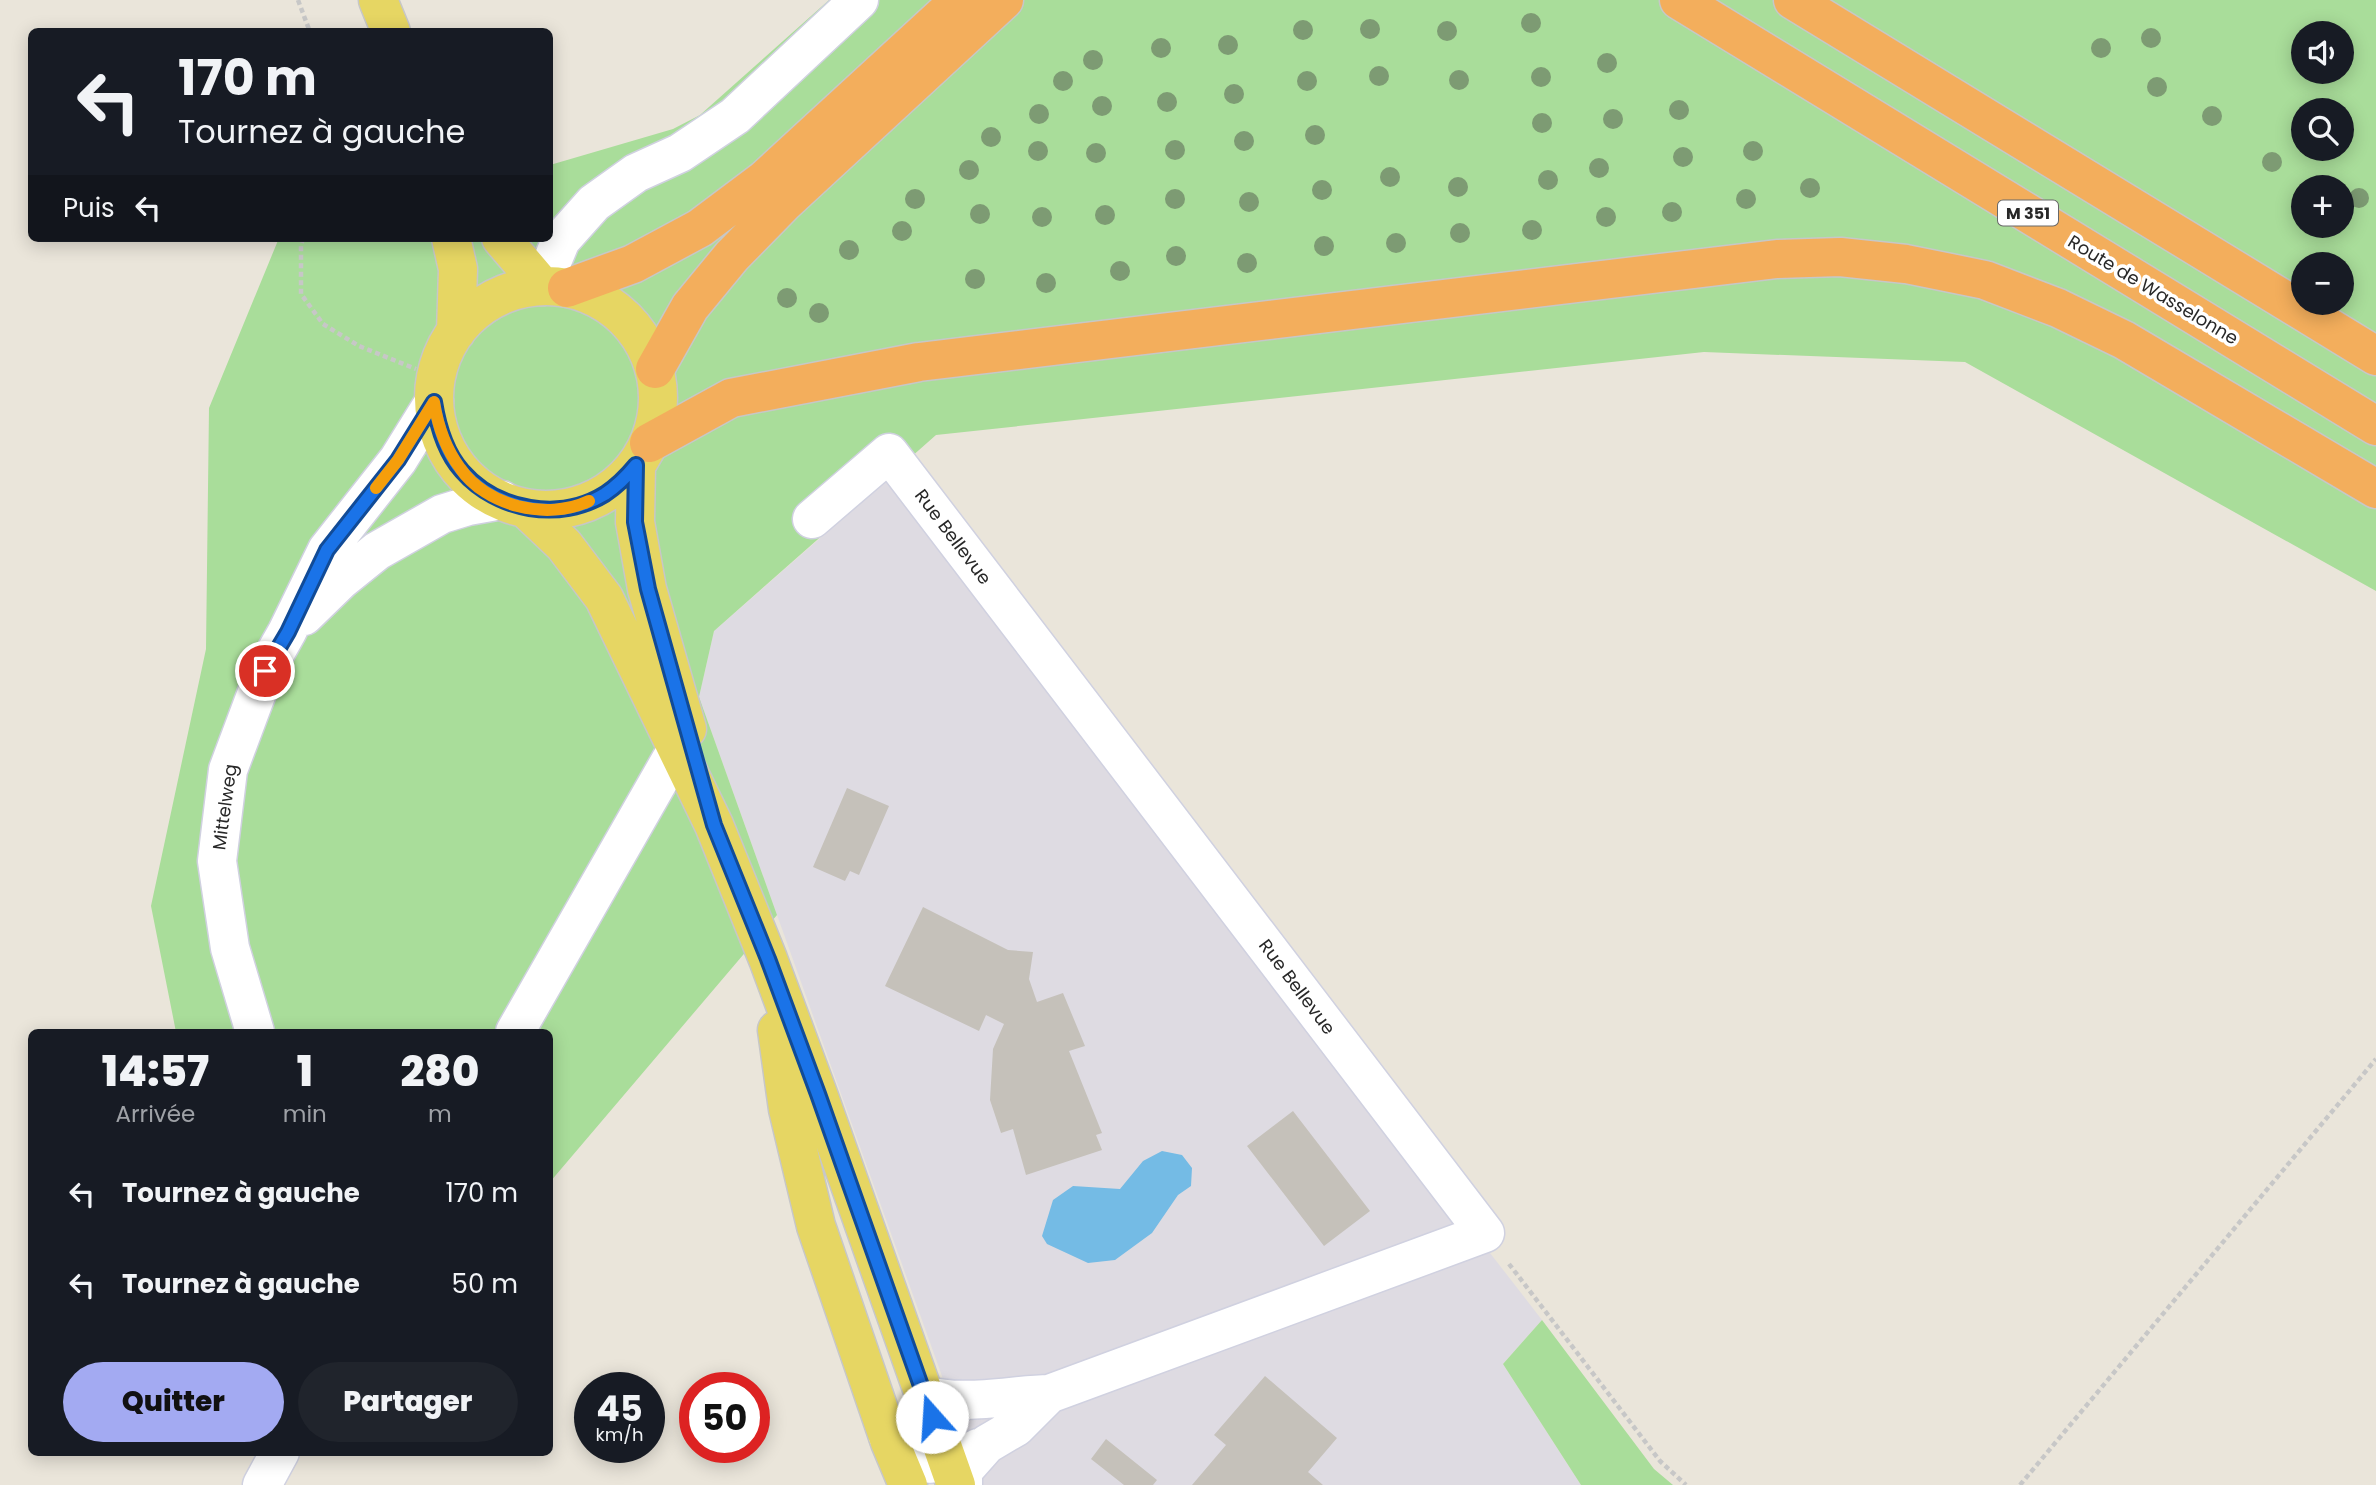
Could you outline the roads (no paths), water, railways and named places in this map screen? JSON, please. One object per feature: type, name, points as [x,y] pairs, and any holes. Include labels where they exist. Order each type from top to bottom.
[{"type":"highway","points":[[554,287],[633,264],[700,228],[764,180],[960,0]]},
{"type":"highway","points":[[655,369],[690,307],[732,256],[785,202],[1004,0]]},
{"type":"highway","name":"Route de Wasselonne","points":[[1679,0],[2376,426]]},
{"type":"highway","points":[[1793,0],[2376,355]]},
{"type":"highway","points":[[643,454],[731,398],[919,362],[1777,259],[1840,257],[1906,264],[1985,280],[2058,308],[2124,341],[2376,489]]},
{"type":"main road","points":[[378,0],[389,28]]},
{"type":"main road","points":[[452,242],[458,269],[456,332]]},
{"type":"main road","points":[[505,242],[554,287]]},
{"type":"main road","points":[[714,825],[648,589],[635,522],[643,454],[656,420],[658,394],[655,369],[645,346],[631,325],[591,295],[554,287],[522,287],[487,304],[470,316],[442,352],[435,390],[438,427],[461,471],[480,488],[513,504],[564,545],[604,598],[714,825],[768,959],[955,1477]]},
{"type":"main road","points":[[513,504],[545,510],[584,504],[622,481],[643,454]]},
{"type":"main road","points":[[768,959],[788,1109],[816,1226],[888,1436],[908,1485]]},
{"type":"street","points":[[554,287],[561,240],[594,203],[636,173],[680,153],[735,116],[859,0]]},
{"type":"street","points":[[288,632],[327,550],[398,460],[435,390]]},
{"type":"street","name":"Rue Bellevue","points":[[812,519],[889,453],[1485,1233],[1049,1394]]},
{"type":"street","points":[[288,632],[341,580],[377,551],[442,514],[468,506],[513,504]]},
{"type":"street","name":"Mittelweg","points":[[254,1029],[230,948],[217,861],[228,770],[265,671],[288,632]]},
{"type":"street","points":[[517,1029],[677,748]]},
{"type":"street","points":[[924,1395],[951,1399],[1049,1394]]},
{"type":"street","points":[[888,1436],[914,1460],[955,1477],[987,1444],[1016,1427],[1049,1394]]},
{"type":"street","points":[[262,1485],[278,1456]]},
{"type":"water","points":[[1162,1151],[1182,1155],[1192,1168],[1191,1186],[1178,1195],[1152,1233],[1115,1260],[1088,1263],[1047,1244],[1042,1236],[1053,1200],[1073,1186],[1120,1189],[1143,1161]]}]
